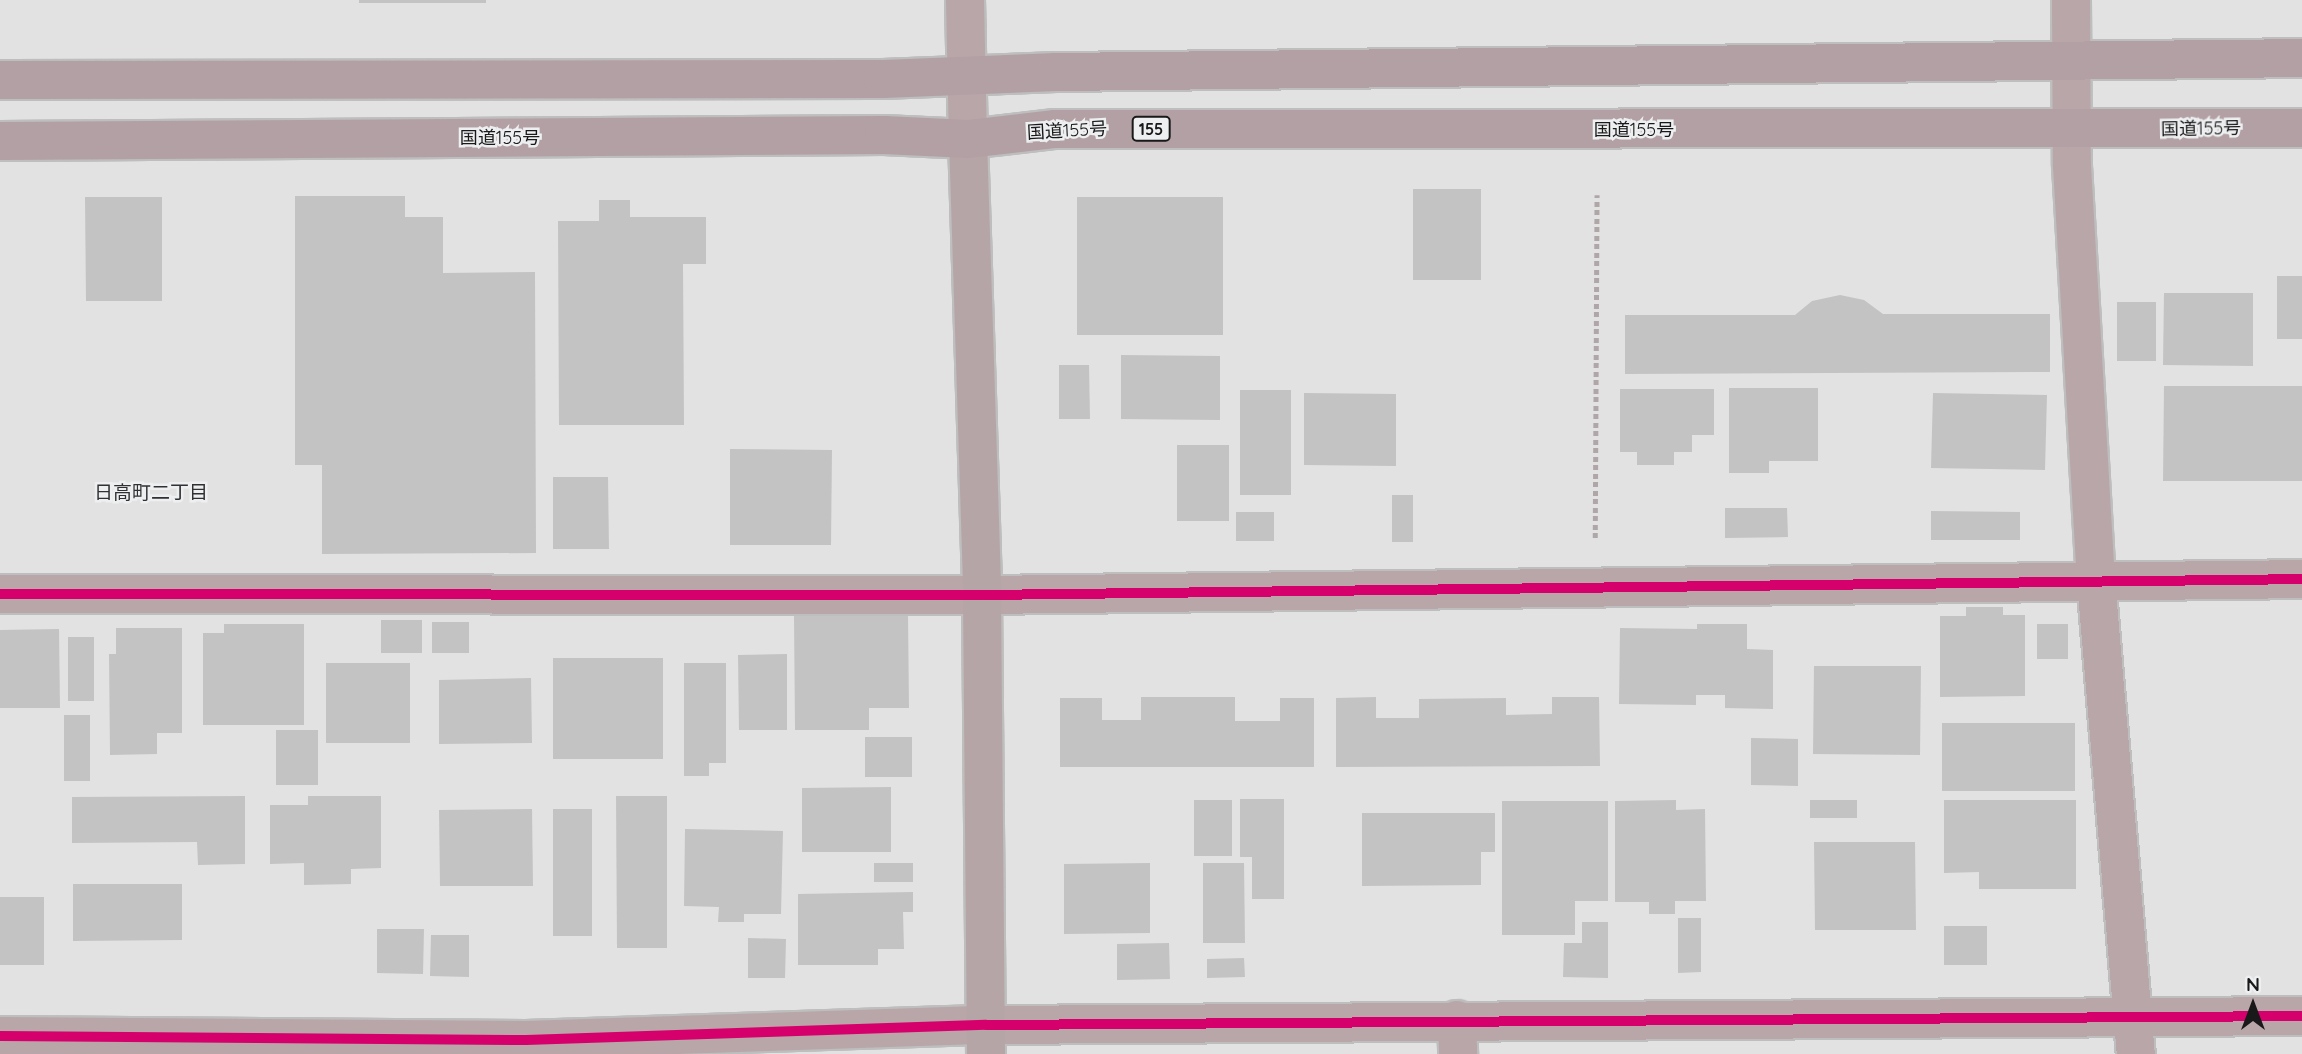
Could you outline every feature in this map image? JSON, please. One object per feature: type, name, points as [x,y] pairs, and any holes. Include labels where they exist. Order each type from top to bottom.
[{"type":"highway","points":[[0,80],[965,78],[1056,72],[2302,58]]},
{"type":"highway","name":"国道155号","points":[[0,141],[884,135],[968,139],[1055,129],[2072,131],[2302,128]]},
{"type":"street","points":[[965,0],[965,78],[982,595],[986,1039]]},
{"type":"street","points":[[2071,0],[2072,131],[2096,580],[2135,1036]]},
{"type":"street","points":[[0,594],[982,595],[2302,579]]},
{"type":"street","points":[[0,1036],[526,1047],[986,1039],[2135,1036],[2302,1016]]},
{"type":"path","points":[[1594,587],[1597,195]]},
{"type":"building","points":[[359,0],[486,0],[486,3],[359,3]]},
{"type":"building","points":[[1413,189],[1481,189],[1481,280],[1413,280]]},
{"type":"building","points":[[295,196],[405,196],[405,217],[443,217],[443,273],[535,272],[536,553],[322,554],[322,465],[295,465]]},
{"type":"building","points":[[85,197],[162,197],[162,301],[86,301]]},
{"type":"building","points":[[1077,197],[1223,197],[1223,335],[1077,335]]},
{"type":"building","points":[[599,200],[630,200],[630,217],[706,217],[706,264],[683,264],[684,425],[559,425],[558,221],[599,221]]},
{"type":"building","points":[[2277,276],[2302,276],[2302,339],[2277,339]]},
{"type":"building","points":[[2164,293],[2253,293],[2253,366],[2163,365]]},
{"type":"building","points":[[1840,295],[1864,300],[1883,314],[2050,314],[2050,372],[1625,374],[1625,315],[1795,315],[1812,301]]},
{"type":"building","points":[[2117,302],[2156,302],[2156,361],[2117,361]]},
{"type":"building","points":[[1121,355],[1220,356],[1220,420],[1121,419]]},
{"type":"building","points":[[1059,365],[1089,365],[1090,419],[1059,419]]},
{"type":"building","points":[[2164,386],[2302,386],[2302,481],[2163,481]]},
{"type":"building","points":[[1729,388],[1818,388],[1818,461],[1769,461],[1769,473],[1729,473]]},
{"type":"building","points":[[1620,389],[1714,389],[1714,435],[1692,435],[1692,452],[1674,452],[1674,465],[1637,465],[1637,452],[1620,452]]},
{"type":"building","points":[[1240,390],[1291,390],[1291,495],[1240,495]]},
{"type":"building","points":[[1304,393],[1396,394],[1396,466],[1304,465]]},
{"type":"building","points":[[1933,393],[2047,395],[2045,470],[1931,468]]},
{"type":"building","points":[[1177,445],[1229,445],[1229,521],[1177,521]]},
{"type":"building","points":[[730,449],[832,450],[831,545],[730,545]]},
{"type":"building","points":[[553,477],[608,477],[609,549],[553,549]]},
{"type":"building","points":[[1392,495],[1413,495],[1413,542],[1392,542]]},
{"type":"building","points":[[1725,508],[1787,508],[1788,537],[1725,538]]},
{"type":"building","points":[[1931,511],[2020,512],[2020,540],[1931,540]]},
{"type":"building","points":[[1236,512],[1274,512],[1274,541],[1236,541]]},
{"type":"building","points":[[1966,607],[2003,607],[2003,615],[2025,615],[2025,696],[1940,697],[1940,616],[1966,616]]},
{"type":"building","points":[[908,615],[909,708],[869,708],[869,730],[795,730],[794,616]]},
{"type":"building","points":[[381,620],[422,620],[422,653],[381,653]]},
{"type":"building","points":[[432,622],[469,622],[469,653],[432,653]]},
{"type":"building","points":[[224,624],[304,624],[304,725],[203,725],[203,633],[224,633]]},
{"type":"building","points":[[1697,624],[1747,624],[1747,649],[1773,650],[1773,709],[1725,708],[1725,695],[1696,695],[1696,705],[1619,704],[1620,628],[1697,629]]},
{"type":"building","points":[[2037,624],[2068,624],[2068,659],[2037,659]]},
{"type":"building","points":[[116,628],[182,628],[182,733],[157,733],[157,754],[110,755],[109,654],[116,654]]},
{"type":"building","points":[[59,629],[60,708],[0,708],[0,630]]},
{"type":"building","points":[[68,637],[94,637],[94,701],[68,701]]},
{"type":"building","points":[[787,654],[787,730],[739,730],[738,655]]},
{"type":"building","points":[[553,658],[663,658],[663,759],[553,759]]},
{"type":"building","points":[[326,663],[410,663],[410,743],[326,743]]},
{"type":"building","points":[[684,663],[726,663],[726,763],[709,763],[709,776],[684,776]]},
{"type":"building","points":[[1814,666],[1921,666],[1920,755],[1813,754]]},
{"type":"building","points":[[531,678],[532,743],[439,744],[439,680]]},
{"type":"building","points":[[1141,697],[1235,697],[1235,721],[1280,721],[1280,698],[1314,698],[1314,767],[1060,767],[1060,698],[1102,698],[1102,720],[1141,720]]},
{"type":"building","points":[[1376,697],[1376,718],[1419,718],[1419,699],[1506,698],[1506,715],[1552,714],[1552,697],[1599,697],[1600,766],[1336,767],[1336,698]]},
{"type":"building","points":[[64,715],[90,715],[90,781],[64,781]]},
{"type":"building","points":[[1942,723],[2075,723],[2075,791],[1942,791]]},
{"type":"building","points":[[276,730],[318,730],[318,785],[276,785]]},
{"type":"building","points":[[865,737],[912,737],[912,777],[865,777]]},
{"type":"building","points":[[1751,738],[1798,739],[1798,786],[1751,785]]},
{"type":"building","points":[[891,787],[891,852],[802,852],[802,788]]},
{"type":"building","points":[[245,796],[245,864],[198,865],[197,842],[72,843],[72,797]]},
{"type":"building","points":[[308,796],[381,796],[381,868],[351,869],[351,884],[304,885],[304,863],[270,864],[270,805],[308,805]]},
{"type":"building","points":[[616,796],[667,796],[667,948],[617,948]]},
{"type":"building","points":[[1240,799],[1284,799],[1284,899],[1252,899],[1252,857],[1240,857]]},
{"type":"building","points":[[1194,800],[1232,800],[1232,856],[1194,856]]},
{"type":"building","points":[[1676,800],[1676,810],[1705,809],[1706,901],[1675,901],[1675,914],[1649,914],[1649,902],[1615,902],[1615,801]]},
{"type":"building","points":[[1810,800],[1857,800],[1857,818],[1810,818]]},
{"type":"building","points":[[1944,800],[2076,800],[2076,889],[1979,889],[1979,872],[1944,873]]},
{"type":"building","points":[[1502,801],[1608,801],[1608,901],[1575,901],[1575,935],[1502,935]]},
{"type":"building","points":[[532,809],[533,886],[440,886],[439,810]]},
{"type":"building","points":[[553,809],[592,809],[592,936],[553,936]]},
{"type":"building","points":[[1362,813],[1495,813],[1495,852],[1481,852],[1481,885],[1362,886]]},
{"type":"building","points":[[685,829],[783,831],[781,914],[744,914],[744,922],[718,922],[719,907],[684,906]]},
{"type":"building","points":[[1814,842],[1915,842],[1916,930],[1815,930]]},
{"type":"building","points":[[874,863],[913,863],[913,882],[874,882]]},
{"type":"building","points":[[1150,863],[1150,933],[1064,934],[1064,864]]},
{"type":"building","points":[[1203,863],[1244,863],[1245,943],[1203,943]]},
{"type":"building","points":[[73,884],[182,884],[182,940],[73,941]]},
{"type":"building","points":[[913,892],[913,912],[903,912],[904,949],[878,949],[878,965],[798,965],[798,894]]},
{"type":"building","points":[[0,897],[44,897],[44,965],[0,965]]},
{"type":"building","points":[[1678,918],[1701,918],[1701,972],[1678,973]]},
{"type":"building","points":[[1582,922],[1608,922],[1608,978],[1563,977],[1564,943],[1582,943]]},
{"type":"building","points":[[1944,926],[1987,926],[1987,965],[1944,965]]},
{"type":"building","points":[[377,929],[424,929],[423,974],[377,973]]},
{"type":"building","points":[[431,935],[469,935],[469,977],[430,976]]},
{"type":"building","points":[[748,938],[786,939],[785,978],[748,978]]},
{"type":"building","points":[[1169,943],[1170,979],[1117,980],[1117,944]]},
{"type":"building","points":[[1244,958],[1245,977],[1207,978],[1207,959]]},
{"type":"cycle path","points":[[0,594],[982,595],[2302,579]]},
{"type":"cycle path","points":[[0,1036],[526,1040],[986,1025],[2302,1016]]},
{"type":"district","name":"日高町二丁目","points":[[151,493]]}]
